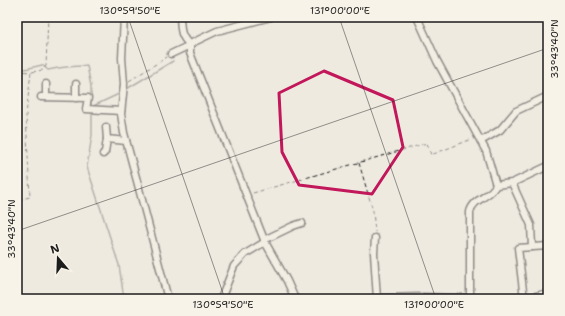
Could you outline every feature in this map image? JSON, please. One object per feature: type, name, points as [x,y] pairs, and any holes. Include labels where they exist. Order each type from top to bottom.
[{"type":"main road","points":[[527,299],[548,294]]},
{"type":"main road","points":[[381,299],[470,299]]},
{"type":"street","points":[[124,17],[122,58],[124,84],[121,111],[124,133],[168,299]]},
{"type":"street","points":[[180,17],[181,34],[185,41],[190,45]]},
{"type":"street","points":[[171,54],[217,30],[271,17]]},
{"type":"street","points":[[417,17],[437,61],[486,151],[496,185],[493,191],[475,203],[470,209],[470,299]]},
{"type":"street","points":[[190,45],[190,52],[264,241],[287,281],[295,299]]},
{"type":"street","points":[[46,84],[43,97],[88,98],[86,109],[121,111]]},
{"type":"street","points":[[76,84],[76,98]]},
{"type":"street","points":[[480,139],[500,130],[516,111],[548,96]]},
{"type":"street","points":[[103,154],[105,152],[107,139],[106,127]]},
{"type":"street","points":[[107,139],[126,141]]},
{"type":"street","points":[[496,185],[512,183],[548,166]]},
{"type":"street","points":[[512,183],[531,225],[532,247]]},
{"type":"street","points":[[221,299],[234,266],[245,254],[264,241],[280,237],[293,226],[302,223]]},
{"type":"street","points":[[375,238],[374,253],[377,299]]},
{"type":"street","points":[[524,299],[518,248],[548,246]]},
{"type":"path","points":[[17,70],[31,72],[43,70],[46,66],[48,17]]},
{"type":"path","points":[[124,84],[171,54]]},
{"type":"path","points":[[17,200],[30,197],[26,115],[31,72]]},
{"type":"path","points":[[246,195],[427,143],[431,155],[480,139]]},
{"type":"path","points":[[359,163],[373,211],[375,238]]},
{"type":"highlighted area","points":[[324,71],[393,100],[403,147],[372,194],[299,185],[282,152],[279,93]]},
{"type":"waterway","points":[[125,90],[173,61]]},
{"type":"waterway","points":[[17,67],[25,69],[42,65],[48,70],[87,66],[91,86],[91,107],[121,93]]},
{"type":"waterway","points":[[92,113],[92,135],[87,167],[119,265],[124,299]]}]
